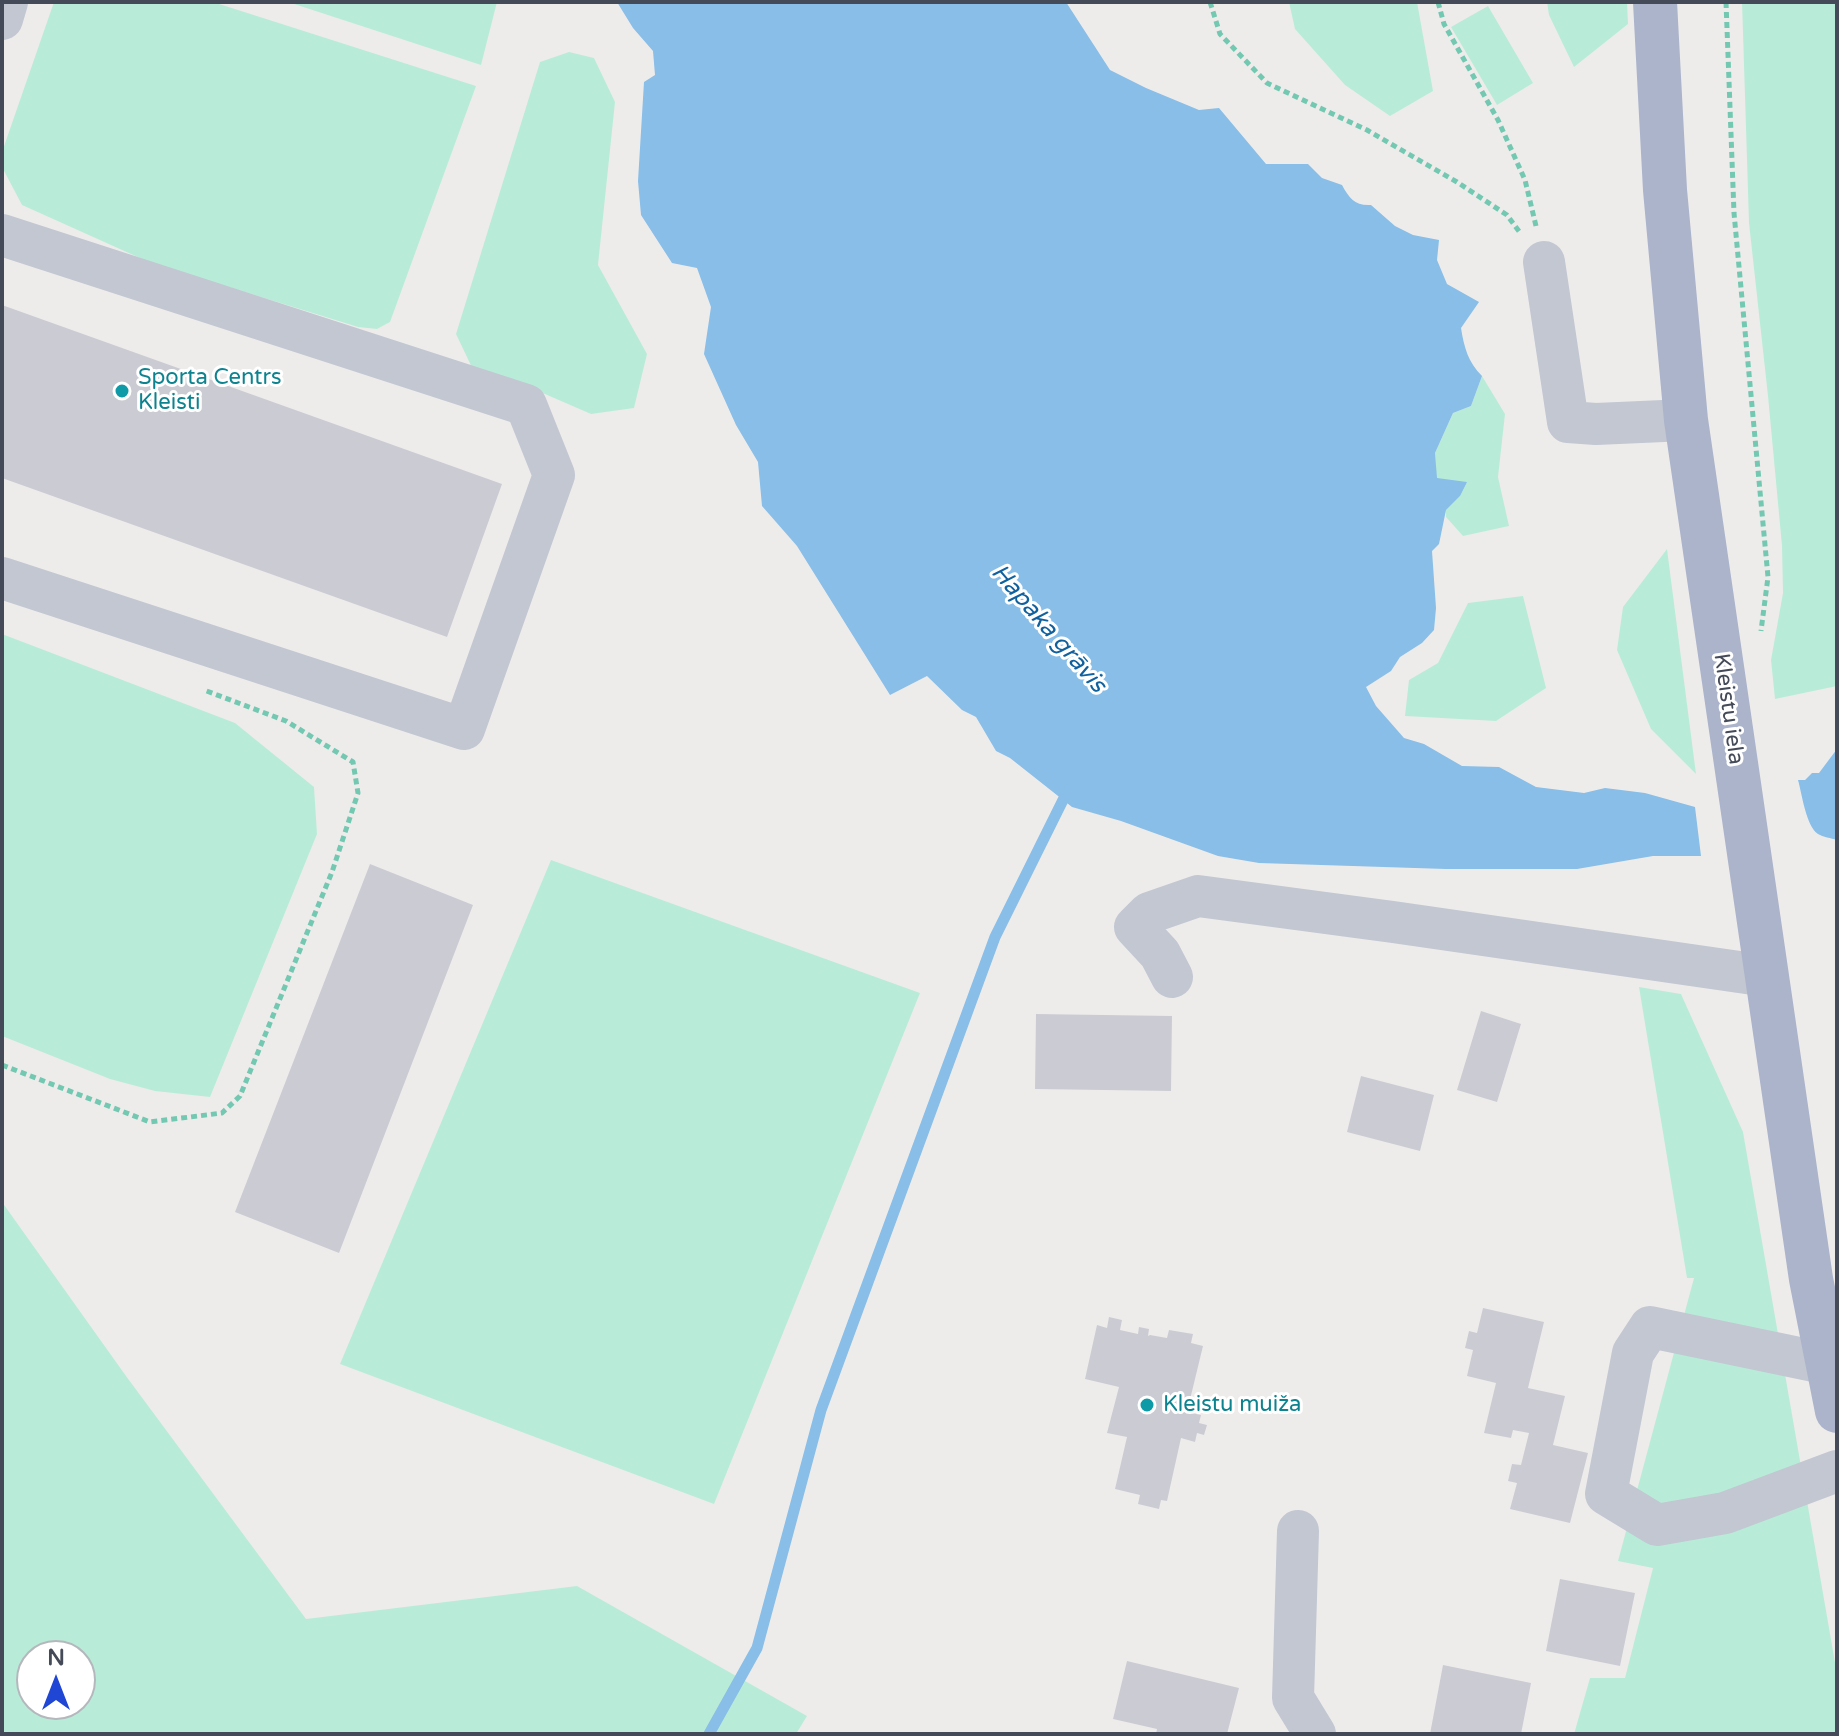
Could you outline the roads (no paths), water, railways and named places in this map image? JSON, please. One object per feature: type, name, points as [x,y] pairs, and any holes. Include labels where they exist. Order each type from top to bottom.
[{"type":"main road","name":"Kleistu iela","points":[[1655,2],[1665,190],[1686,420],[1767,976],[1824,1276],[1828,1364],[1837,1411]]},
{"type":"lane","points":[[2,19],[7,2]]},
{"type":"lane","points":[[2,235],[526,405],[554,475],[464,729],[2,578]]},
{"type":"lane","points":[[1544,262],[1568,422],[1596,424],[1686,420]]},
{"type":"lane","points":[[1172,977],[1160,954],[1135,927],[1149,913],[1198,896],[1767,976]]},
{"type":"lane","points":[[1828,1364],[1650,1327],[1633,1353],[1606,1494],[1657,1525],[1725,1513],[1837,1471]]},
{"type":"lane","points":[[1298,1531],[1293,1698],[1315,1734]]},
{"type":"water","name":"Hapaka grāvis","points":[[617,2],[1066,2],[1110,70],[1199,110],[1219,108],[1266,164],[1308,164],[1322,178],[1342,185],[1353,200],[1371,205],[1395,226],[1413,235],[1439,240],[1437,260],[1447,284],[1479,302],[1461,328],[1467,354],[1482,376],[1471,406],[1453,413],[1435,453],[1437,478],[1467,482],[1460,496],[1446,510],[1439,544],[1432,551],[1436,608],[1434,630],[1422,643],[1400,657],[1391,671],[1366,687],[1376,706],[1404,738],[1424,744],[1462,766],[1499,767],[1536,787],[1584,793],[1605,788],[1645,793],[1695,807],[1701,856],[1653,856],[1577,869],[1446,869],[1259,863],[1218,856],[1072,807],[1010,758],[996,751],[976,717],[962,710],[927,676],[890,695],[797,546],[762,506],[758,462],[736,425],[704,354],[711,307],[697,268],[672,263],[641,215],[638,181],[644,82],[655,75],[653,51],[633,28]]},
{"type":"water","points":[[1837,749],[1837,840],[1814,830],[1807,817],[1798,780],[1819,773]]},
{"type":"waterway","points":[[709,1734],[757,1648],[821,1410],[995,937],[1070,789]]},
{"type":"place","name":"Sporta Centrs Kleisti","points":[[122,391]]},
{"type":"place","name":"Kleistu muiža","points":[[1147,1405]]}]
